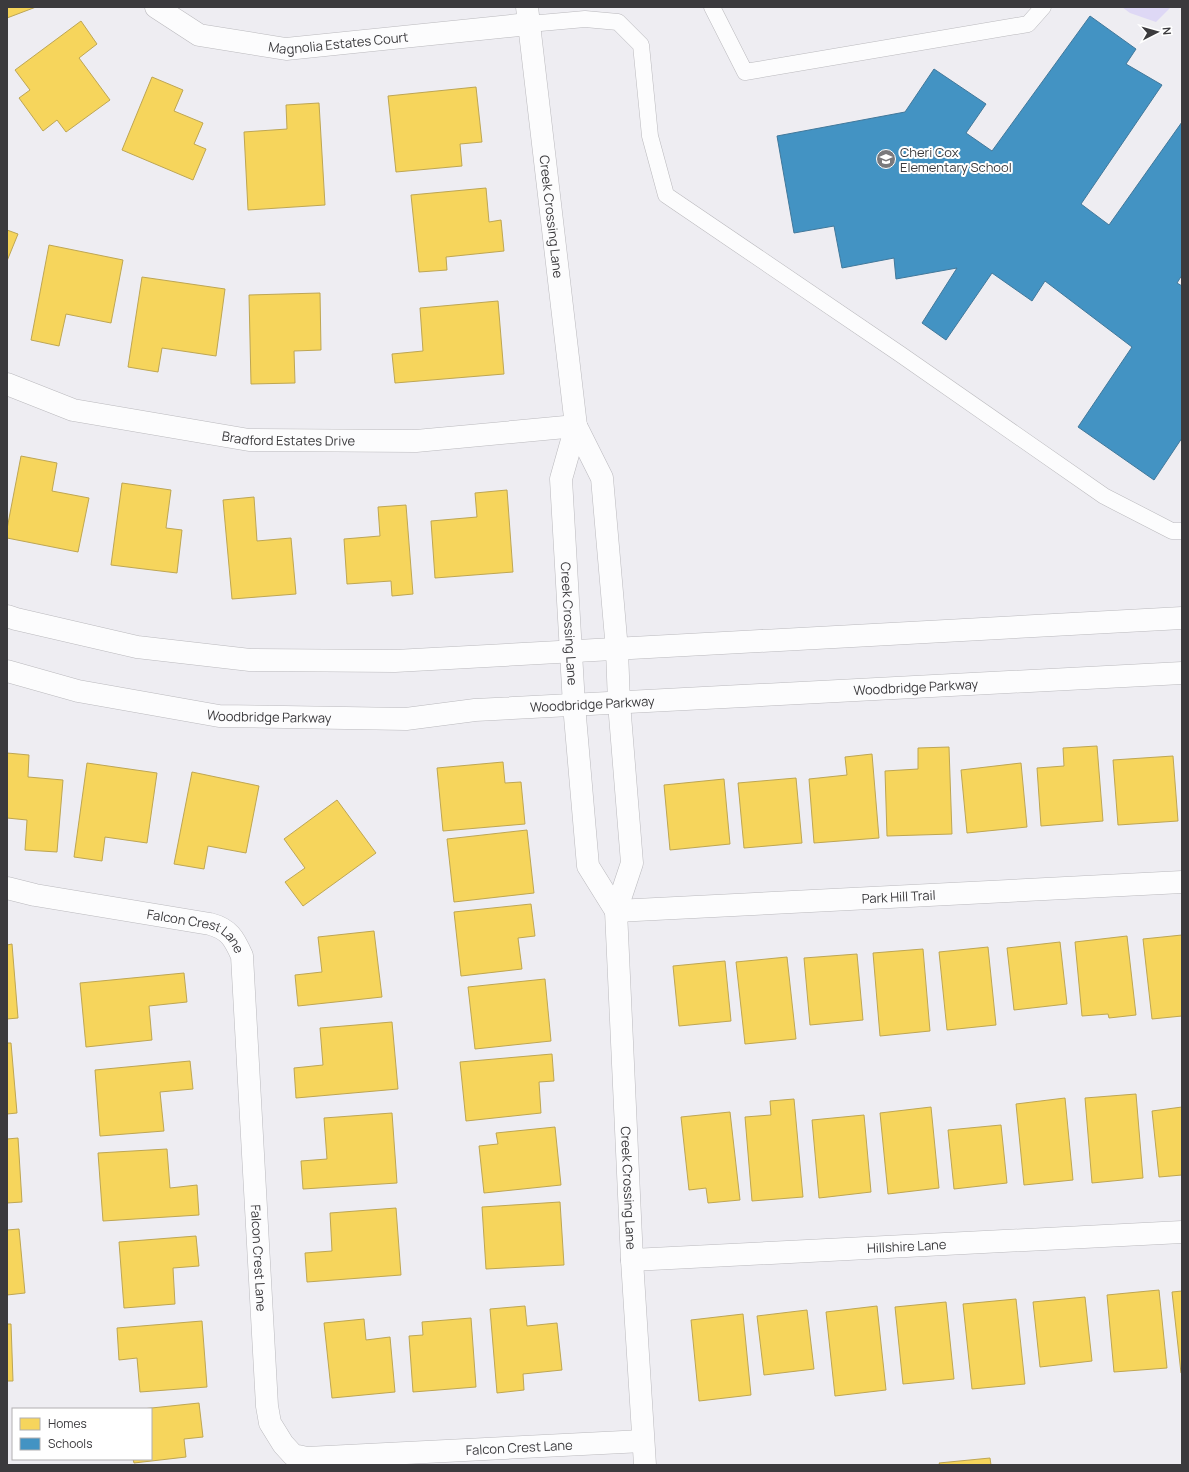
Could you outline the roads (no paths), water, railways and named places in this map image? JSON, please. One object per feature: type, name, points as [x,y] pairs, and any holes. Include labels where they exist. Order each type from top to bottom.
[{"type":"street","name":"Magnolia Estates Court","points":[[156,7],[199,35],[286,49],[528,16]]},
{"type":"street","name":"Creek Crossing Lane","points":[[528,16],[576,426],[602,478],[617,650],[619,703],[632,863],[616,911],[632,1260],[645,1465]]},
{"type":"street","name":"Bradford Estates Drive","points":[[7,384],[73,410],[249,440],[416,441],[576,426]]},
{"type":"street","name":"Creek Crossing Lane","points":[[576,426],[561,479],[574,705],[588,866],[616,911]]},
{"type":"street","points":[[7,616],[137,647],[250,660],[395,661],[1182,618]]},
{"type":"street","name":"Woodbridge Parkway","points":[[7,671],[78,691],[219,716],[406,719],[475,710],[1182,673]]},
{"type":"street","name":"Park Hill Trail","points":[[616,911],[1182,882]]},
{"type":"street","name":"Falcon Crest Lane","points":[[7,888],[35,895],[210,924],[226,930],[237,944],[242,956],[267,1406],[270,1423],[283,1444],[293,1455],[307,1458],[643,1441]]},
{"type":"street","name":"Hillshire Lane","points":[[632,1260],[1182,1232]]},
{"type":"lane","points":[[712,7],[745,72],[1028,24],[1043,7]]},
{"type":"lane","points":[[528,16],[618,22],[640,45],[650,136],[666,195],[1104,496],[1172,531],[1182,531]]},
{"type":"place","name":"Cheri Cox Elementary School","points":[[886,159]]}]
